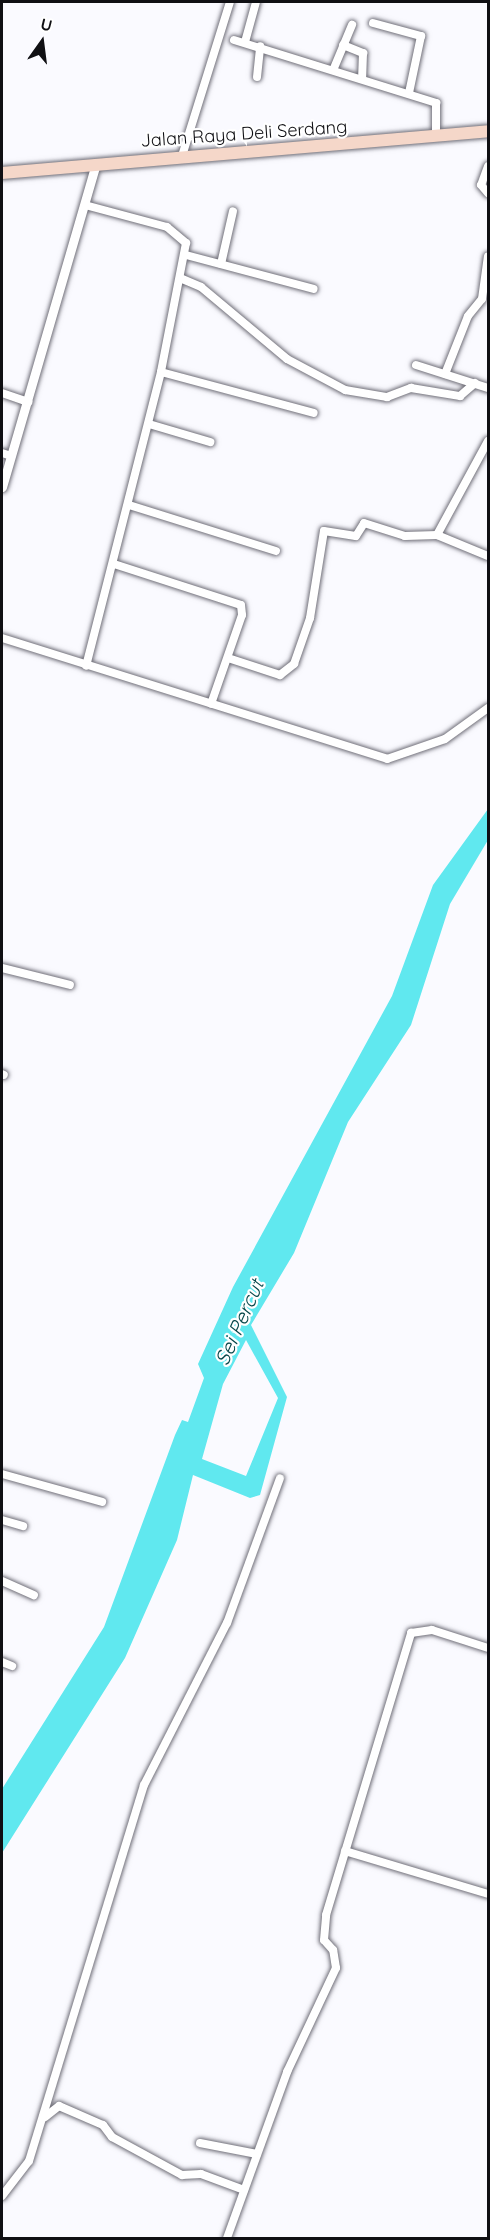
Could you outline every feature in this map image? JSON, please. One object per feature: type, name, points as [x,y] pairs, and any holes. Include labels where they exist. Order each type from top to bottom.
[{"type":"main road","name":"Jalan Raya Deli Serdang","points":[[2,173],[489,131]]},
{"type":"street","points":[[182,156],[230,2]]},
{"type":"street","points":[[245,42],[256,2]]},
{"type":"street","points":[[373,23],[421,36],[409,93]]},
{"type":"street","points":[[334,68],[352,25]]},
{"type":"street","points":[[234,40],[334,68],[436,103],[436,136]]},
{"type":"street","points":[[343,45],[363,53],[362,77]]},
{"type":"street","points":[[257,77],[260,46]]},
{"type":"street","points":[[2,487],[6,454],[28,402],[96,164]]},
{"type":"street","points":[[489,166],[481,185],[489,193]]},
{"type":"street","points":[[85,205],[167,227],[185,239],[186,255],[129,505],[86,666]]},
{"type":"street","points":[[221,264],[237,212],[233,211]]},
{"type":"street","points":[[186,255],[314,289]]},
{"type":"street","points":[[445,374],[468,316],[482,299],[489,256]]},
{"type":"street","points":[[180,278],[201,287],[287,359],[345,390],[387,397],[411,388],[460,396],[475,383]]},
{"type":"street","points":[[416,365],[489,388]]},
{"type":"street","points":[[161,372],[314,413]]},
{"type":"street","points":[[2,393],[28,402]]},
{"type":"street","points":[[148,424],[210,442]]},
{"type":"street","points":[[437,535],[489,441]]},
{"type":"street","points":[[129,505],[276,551]]},
{"type":"street","points":[[228,658],[280,675],[294,664],[310,618],[324,531],[356,536],[364,523],[405,536],[437,535],[489,556]]},
{"type":"street","points":[[114,564],[241,605],[228,658],[211,704]]},
{"type":"street","points":[[2,638],[392,760],[445,739],[489,708]]},
{"type":"street","points":[[2,968],[70,985]]},
{"type":"street","points":[[2,1474],[102,1502]]},
{"type":"street","points":[[2,2196],[29,2161],[144,1785],[227,1623],[280,1478]]},
{"type":"street","points":[[2,1520],[23,1526]]},
{"type":"street","points":[[2,1581],[34,1595]]},
{"type":"street","points":[[227,2238],[287,2072],[336,1968],[323,1933],[345,1851],[411,1633],[432,1630],[489,1648]]},
{"type":"street","points":[[2,1662],[12,1666]]},
{"type":"street","points":[[345,1851],[489,1894]]},
{"type":"street","points":[[40,2123],[59,2106],[104,2125],[112,2137],[182,2175],[201,2174],[244,2190]]},
{"type":"street","points":[[200,2143],[257,2154]]},
{"type":"water","name":"Sei Percut","points":[[488,809],[488,840],[450,904],[411,1025],[348,1122],[294,1253],[251,1325],[287,1397],[260,1495],[250,1498],[193,1475],[177,1540],[125,1658],[2,1853],[2,1789],[104,1627],[175,1435],[182,1420],[188,1422],[204,1378],[198,1364],[233,1287],[392,996],[433,885]],"holes":[[[246,1340],[278,1398],[246,1476],[202,1459],[223,1384]]]}]
